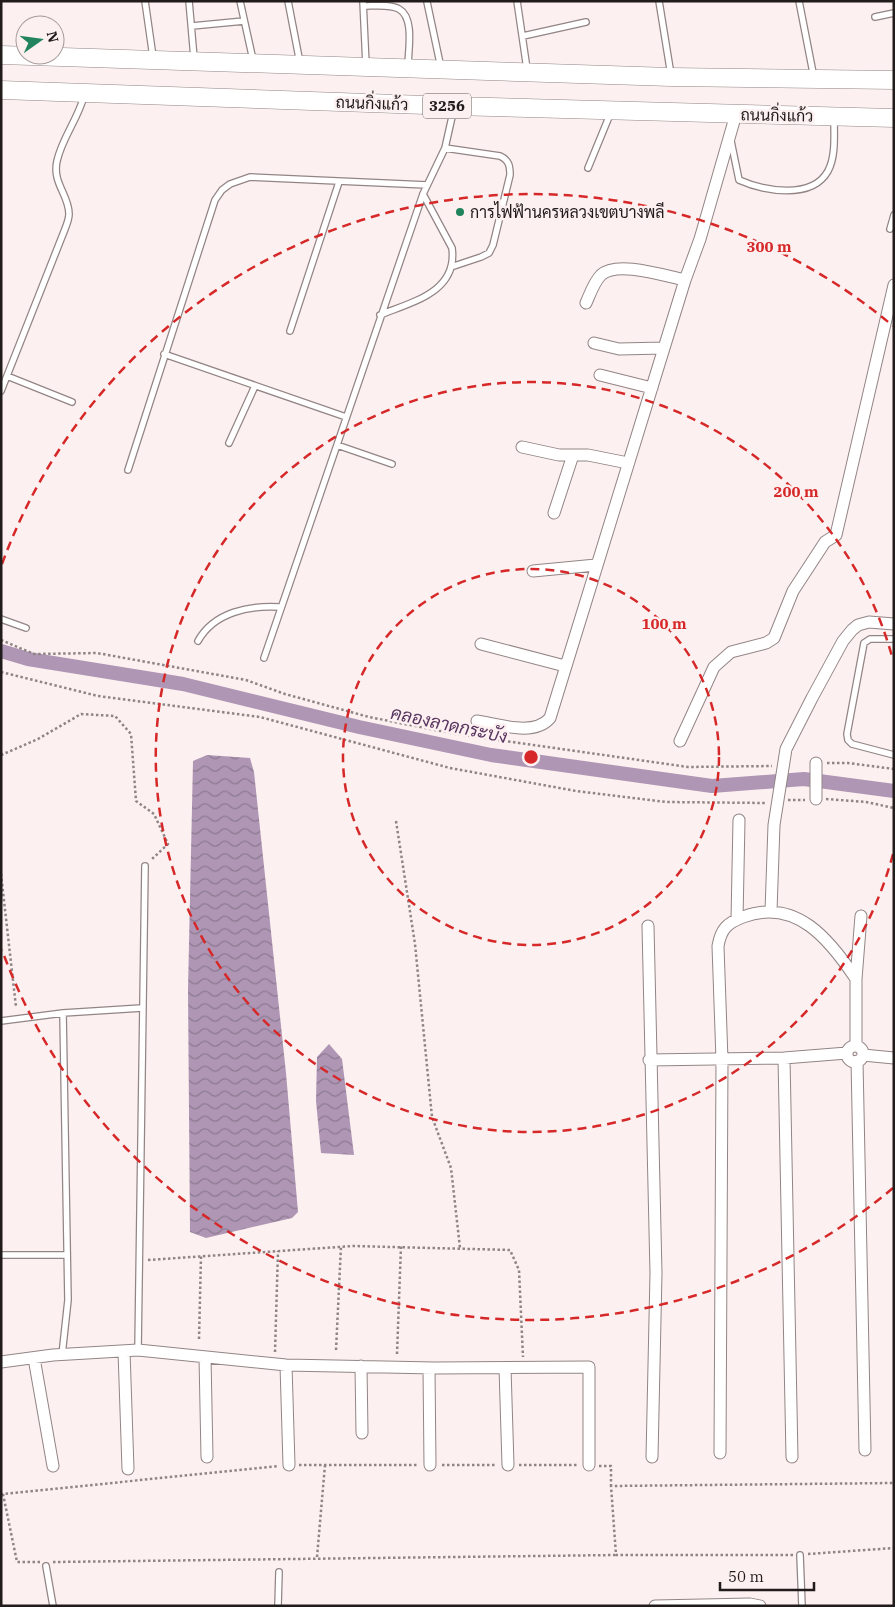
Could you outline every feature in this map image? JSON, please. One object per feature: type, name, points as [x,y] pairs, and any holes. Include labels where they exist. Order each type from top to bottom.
[{"type":"main road","name":"3256","points":[[1,55],[194,63],[527,71],[671,77],[894,80]]},
{"type":"main road","name":"ถนนกิ่งแก้ว","points":[[1,90],[454,106],[894,118]]},
{"type":"street","points":[[477,721],[533,728],[544,724],[550,718],[596,565],[700,239],[736,114]]},
{"type":"street","points":[[586,303],[601,275],[615,268],[626,268],[686,280]]},
{"type":"street","points":[[680,740],[714,667],[731,652],[766,643],[774,638],[793,591],[825,542],[836,535],[894,285]]},
{"type":"street","points":[[594,343],[626,350],[664,348]]},
{"type":"street","points":[[600,375],[652,388]]},
{"type":"street","points":[[522,447],[553,455],[588,454],[628,463]]},
{"type":"street","points":[[554,513],[573,455]]},
{"type":"street","points":[[533,571],[596,565]]},
{"type":"street","points":[[771,911],[774,824],[786,749],[843,641],[852,630],[858,625],[869,622],[894,624]]},
{"type":"street","points":[[481,644],[565,666]]},
{"type":"street","points":[[816,765],[817,798]]},
{"type":"street","points":[[737,919],[739,820]]},
{"type":"street","points":[[720,1453],[722,1060],[718,946],[724,928],[737,919],[771,911],[797,917],[809,924],[830,943],[856,979]]},
{"type":"street","points":[[861,916],[856,979],[856,1054],[865,1450]]},
{"type":"street","points":[[648,926],[649,1060],[656,1273],[652,1457]]},
{"type":"street","points":[[649,1060],[722,1060],[856,1054],[894,1058]]},
{"type":"street","points":[[784,1058],[792,1457]]},
{"type":"street","points":[[1,1362],[62,1355],[138,1350],[286,1365],[429,1368],[590,1367],[589,1465]]},
{"type":"street","points":[[124,1351],[128,1469]]},
{"type":"street","points":[[205,1356],[207,1458]]},
{"type":"street","points":[[34,1358],[52,1466]]},
{"type":"street","points":[[286,1365],[289,1465]]},
{"type":"street","points":[[361,1366],[362,1434]]},
{"type":"street","points":[[429,1368],[430,1465]]},
{"type":"street","points":[[505,1368],[508,1465]]},
{"type":"street","points":[[654,1606],[750,1604],[760,1606]]},
{"type":"lane","points":[[145,1],[154,61]]},
{"type":"lane","points":[[189,1],[194,63]]},
{"type":"lane","points":[[240,1],[254,64]]},
{"type":"lane","points":[[288,1],[300,65]]},
{"type":"lane","points":[[517,1],[527,71]]},
{"type":"lane","points":[[659,1],[671,77]]},
{"type":"lane","points":[[799,1],[814,78]]},
{"type":"lane","points":[[427,2],[441,69]]},
{"type":"lane","points":[[366,67],[364,4],[399,9],[404,14],[408,25],[408,68]]},
{"type":"lane","points":[[875,17],[894,13]]},
{"type":"lane","points":[[192,26],[244,21]]},
{"type":"lane","points":[[523,36],[586,22]]},
{"type":"lane","points":[[1,391],[69,216],[68,207],[60,190],[56,175],[57,162],[79,115],[84,94]]},
{"type":"lane","points":[[264,658],[280,606],[337,445],[380,315],[423,194],[444,148],[454,106]]},
{"type":"lane","points":[[588,168],[612,110]]},
{"type":"lane","points":[[729,138],[739,180],[770,188],[798,190],[818,183],[828,171],[832,161],[834,116]]},
{"type":"lane","points":[[444,148],[500,156],[506,159],[510,166],[510,175],[493,245],[489,253],[450,267]]},
{"type":"lane","points":[[128,470],[215,200],[222,190],[250,177],[427,186]]},
{"type":"lane","points":[[290,332],[339,182]]},
{"type":"lane","points":[[380,315],[436,290],[447,278],[453,257],[452,248],[423,194]]},
{"type":"lane","points":[[890,229],[894,215]]},
{"type":"lane","points":[[164,354],[346,417]]},
{"type":"lane","points":[[7,376],[72,402]]},
{"type":"lane","points":[[229,443],[255,386]]},
{"type":"lane","points":[[337,445],[392,464]]},
{"type":"lane","points":[[198,641],[211,624],[222,618],[250,607],[280,606]]},
{"type":"lane","points":[[1,619],[26,628]]},
{"type":"lane","points":[[894,639],[870,639],[864,643],[847,734],[848,740],[852,744],[894,755]]},
{"type":"lane","points":[[138,1350],[145,866]]},
{"type":"lane","points":[[1,1021],[63,1013],[142,1008]]},
{"type":"lane","points":[[62,1355],[68,1300],[63,1013]]},
{"type":"lane","points":[[1,1256],[67,1255]]},
{"type":"lane","points":[[800,1555],[802,1606]]},
{"type":"lane","points":[[46,1566],[53,1606]]},
{"type":"lane","points":[[278,1606],[279,1572]]},
{"type":"path","points":[[1,640],[34,654],[97,653],[246,680],[285,694],[369,717],[501,741],[688,767],[778,766]]},
{"type":"path","points":[[1,672],[98,696],[260,717],[450,768],[576,791],[666,802],[769,803]]},
{"type":"path","points":[[1,755],[38,739],[81,714],[115,716],[131,734],[136,801],[154,814],[168,844],[145,866]]},
{"type":"path","points":[[816,765],[848,763],[894,769]]},
{"type":"path","points":[[784,801],[817,798],[866,802],[894,808]]},
{"type":"path","points":[[396,821],[415,944],[432,1117],[451,1168],[460,1248]]},
{"type":"path","points":[[1,874],[16,1008]]},
{"type":"path","points":[[139,1260],[341,1246],[510,1250],[519,1270],[523,1368]]},
{"type":"path","points":[[336,1350],[341,1246]]},
{"type":"path","points":[[397,1354],[401,1246]]},
{"type":"path","points":[[275,1354],[278,1251]]},
{"type":"path","points":[[199,1338],[201,1256]]},
{"type":"path","points":[[616,1555],[611,1486],[612,1466],[289,1465],[4,1494],[17,1562],[616,1555],[800,1555],[894,1548]]},
{"type":"path","points":[[317,1558],[325,1465]]},
{"type":"path","points":[[611,1486],[894,1483]]},
{"type":"water","points":[[207,755],[250,758],[254,772],[286,1073],[298,1212],[292,1218],[206,1238],[190,1232],[188,990],[193,761]]},
{"type":"water","points":[[329,1044],[342,1059],[354,1155],[321,1153],[316,1101],[317,1057]]},
{"type":"waterway","name":"คลองลาดกระบัง","points":[[1,651],[28,659],[183,684],[359,727],[491,755],[712,786],[804,779],[894,791]]},
{"type":"place","name":"การไฟฟ้านครหลวงเขตบางพลี","points":[[460,212]]}]
